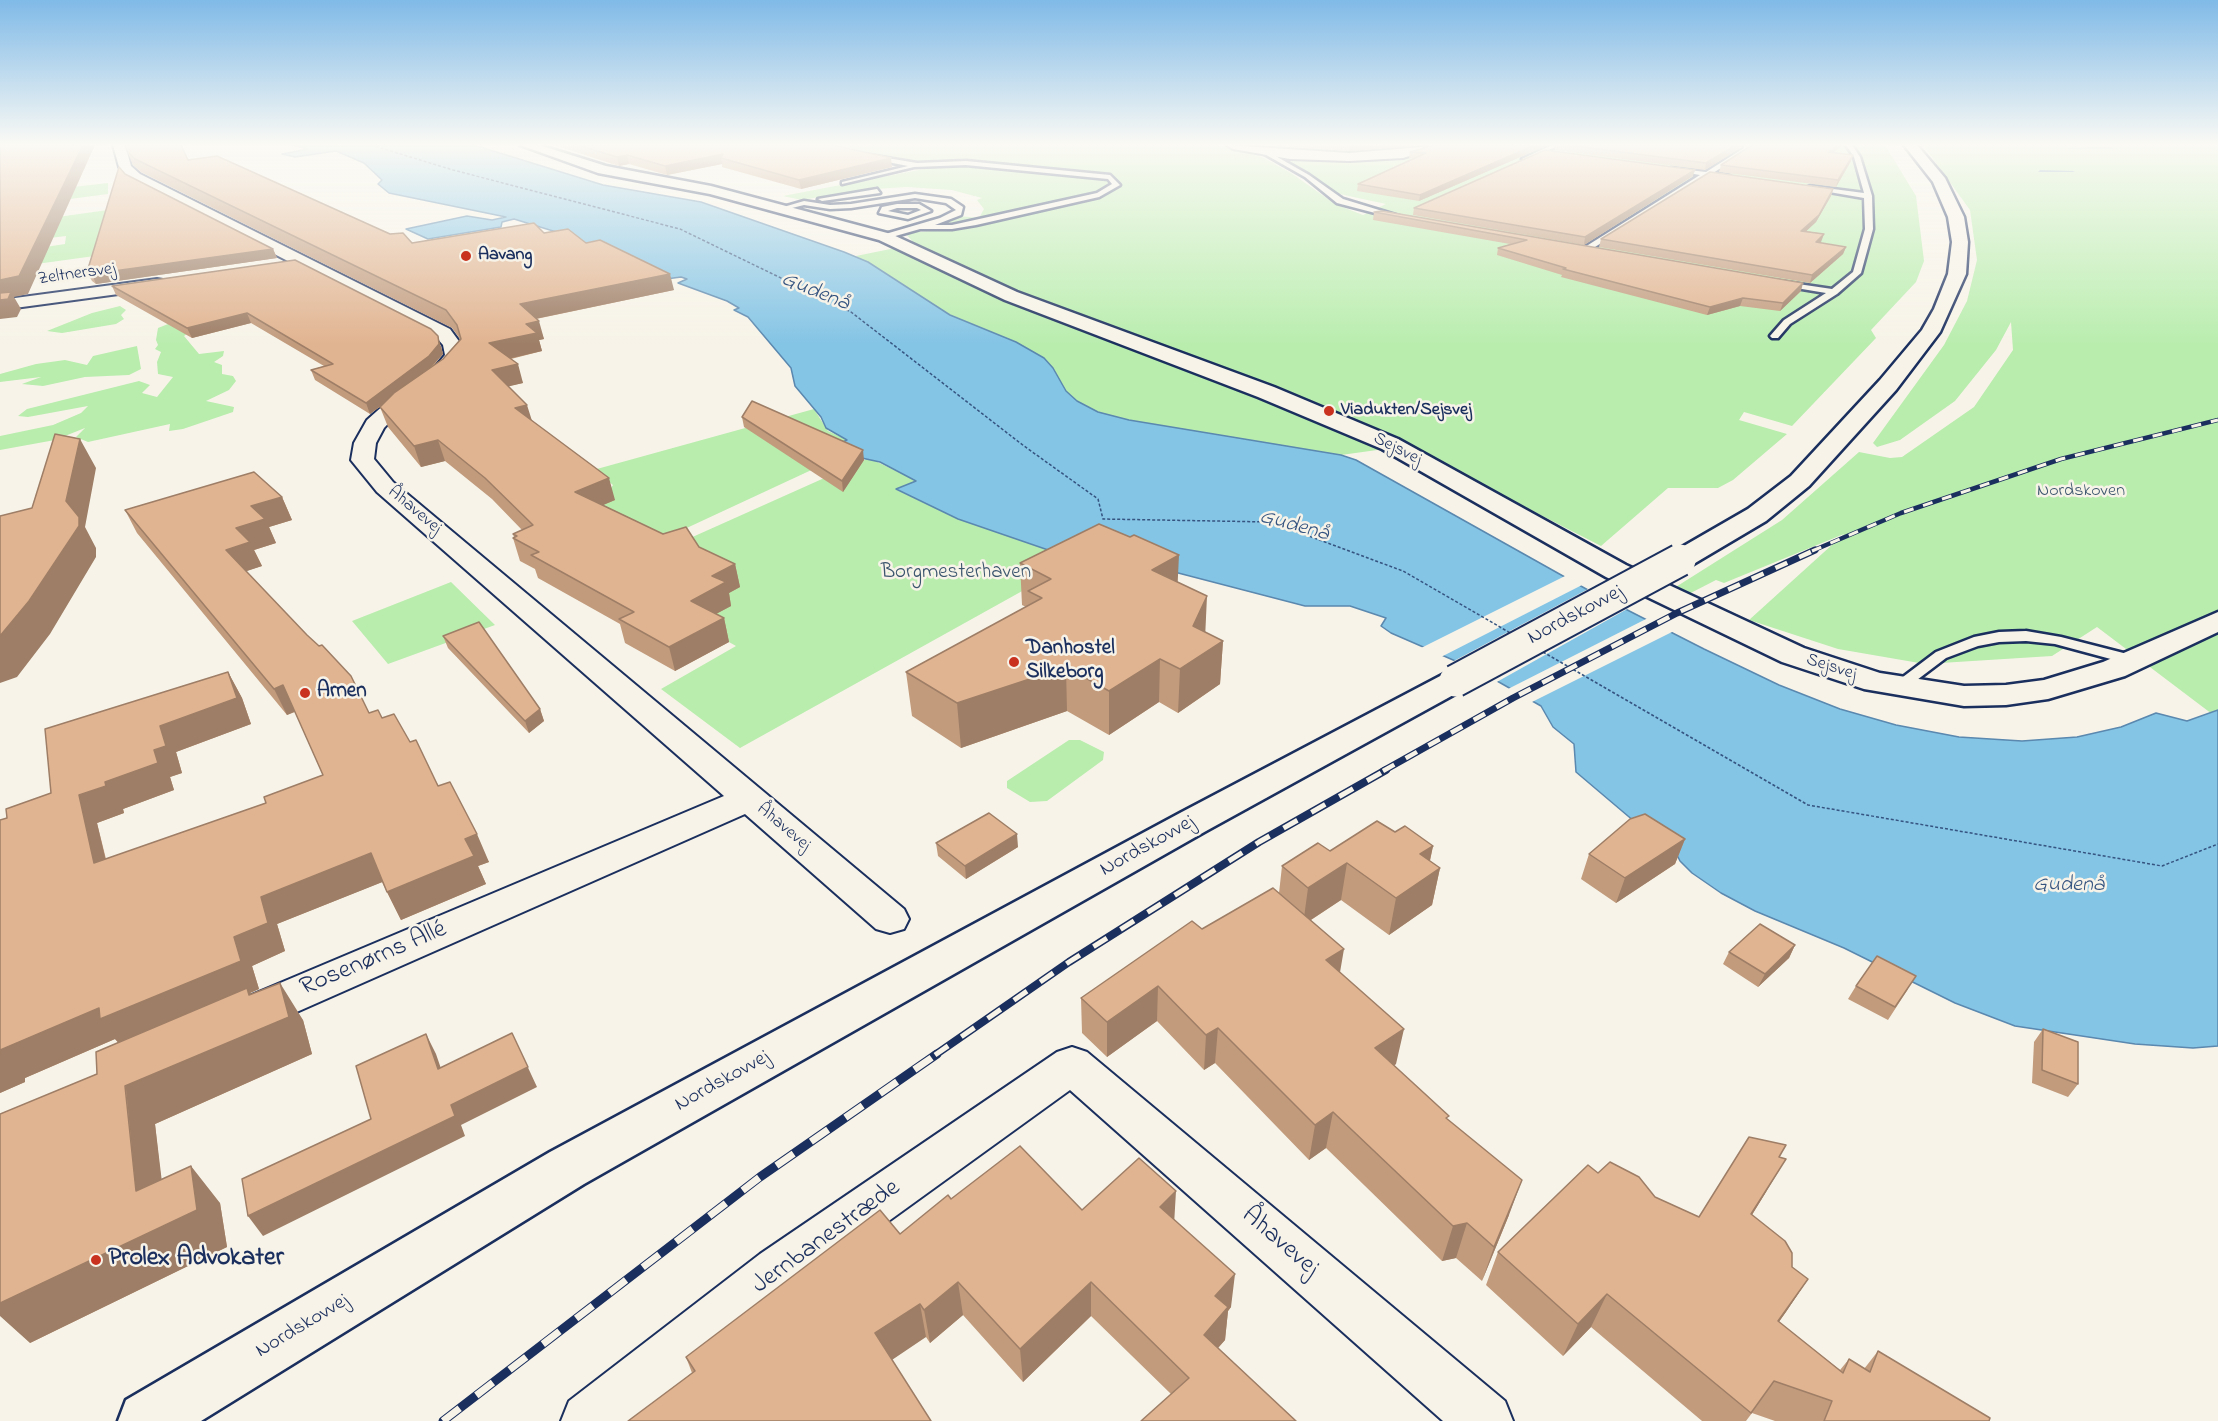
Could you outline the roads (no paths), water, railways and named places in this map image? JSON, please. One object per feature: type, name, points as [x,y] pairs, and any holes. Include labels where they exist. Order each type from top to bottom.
[{"type":"street","name":"Åhavevej","points":[[203,211],[443,333],[452,344],[455,356],[441,372],[393,407],[375,425],[365,443],[362,460],[385,487],[891,919]]},
{"type":"street","name":"Sejsvej","points":[[808,211],[887,222],[1011,296],[1266,392],[1390,444],[1616,571],[1783,650],[1829,669],[1899,686],[1965,696],[2006,695],[2075,682],[2133,660],[2218,621]]},
{"type":"street","name":"Nordskovvej","points":[[147,1421],[567,1168],[1193,822],[1680,560],[1757,515],[1800,481],[1900,370],[1943,309],[1957,274],[1960,242],[1953,211]]},
{"type":"street","points":[[273,267],[302,261]]},
{"type":"street","name":"Zeltnersvej","points":[[0,305],[174,281]]},
{"type":"street","name":"Rosenørns Allé","points":[[220,1027],[748,799]]},
{"type":"street","name":"Åhavevej","points":[[1072,1065],[1485,1421]]},
{"type":"street","name":"Jernbanestræde","points":[[589,1421],[778,1271],[1072,1065]]},
{"type":"lane","points":[[874,211],[887,222],[919,227],[952,227],[1025,211]]},
{"type":"lane","points":[[887,222],[883,213],[897,217],[919,215],[926,211]]},
{"type":"lane","points":[[919,227],[947,218],[957,211]]},
{"type":"lane","points":[[1381,211],[1403,217]]},
{"type":"lane","points":[[1584,250],[1647,211]]},
{"type":"lane","points":[[1775,336],[1787,322],[1834,292],[1857,273],[1869,229],[1868,211]]},
{"type":"lane","points":[[887,222],[896,217]]},
{"type":"lane","points":[[1573,248],[1596,252]]},
{"type":"lane","points":[[1766,280],[1834,292]]},
{"type":"lane","points":[[1899,686],[1941,655],[1974,642],[1999,637],[2026,636],[2055,640],[2133,660]]},
{"type":"water","name":"Gudenå","points":[[478,211],[728,211],[844,252],[868,262],[950,315],[1016,342],[1044,358],[1053,368],[1066,391],[1077,401],[1098,412],[1129,420],[1341,455],[1356,460],[1588,590],[1779,685],[1840,709],[1896,725],[1959,737],[2022,741],[2077,737],[2121,727],[2156,713],[2187,721],[2218,710],[2218,1046],[2193,1048],[2135,1044],[2015,1026],[1955,1003],[1844,948],[1755,911],[1721,893],[1692,873],[1680,861],[1675,851],[1635,822],[1576,772],[1574,744],[1553,727],[1541,706],[1483,673],[1391,633],[1381,626],[1386,618],[1350,606],[1305,606],[1159,568],[1054,552],[958,519],[896,489],[916,481],[880,462],[857,457],[834,446],[847,440],[826,428],[821,417],[795,386],[791,368],[748,317],[734,310],[739,308],[727,301],[678,283],[687,279],[681,277],[666,279],[563,234],[514,219],[502,222],[501,227],[428,239],[406,229],[467,216],[492,220],[506,217]]},
{"type":"railway","points":[[1812,551],[1901,513],[2061,459],[2218,420]]},
{"type":"railway","points":[[1383,771],[1513,698],[1677,613],[1815,550]]},
{"type":"railway","points":[[935,1055],[1069,962],[1259,842],[1386,770]]},
{"type":"railway","points":[[443,1421],[760,1177],[937,1054]]},
{"type":"place","name":"Aavang","points":[[466,256]]},
{"type":"place","name":"Viadukten/Sejsvej","points":[[1329,411]]},
{"type":"place","name":"Danhostel Silkeborg","points":[[1014,662]]},
{"type":"place","name":"Arnen","points":[[305,693]]},
{"type":"place","name":"Prolex Advokater","points":[[96,1260]]},
{"type":"park label","name":"Nordskoven","points":[[2081,492]]},
{"type":"park label","name":"Borgmesterhaven","points":[[956,574]]}]
